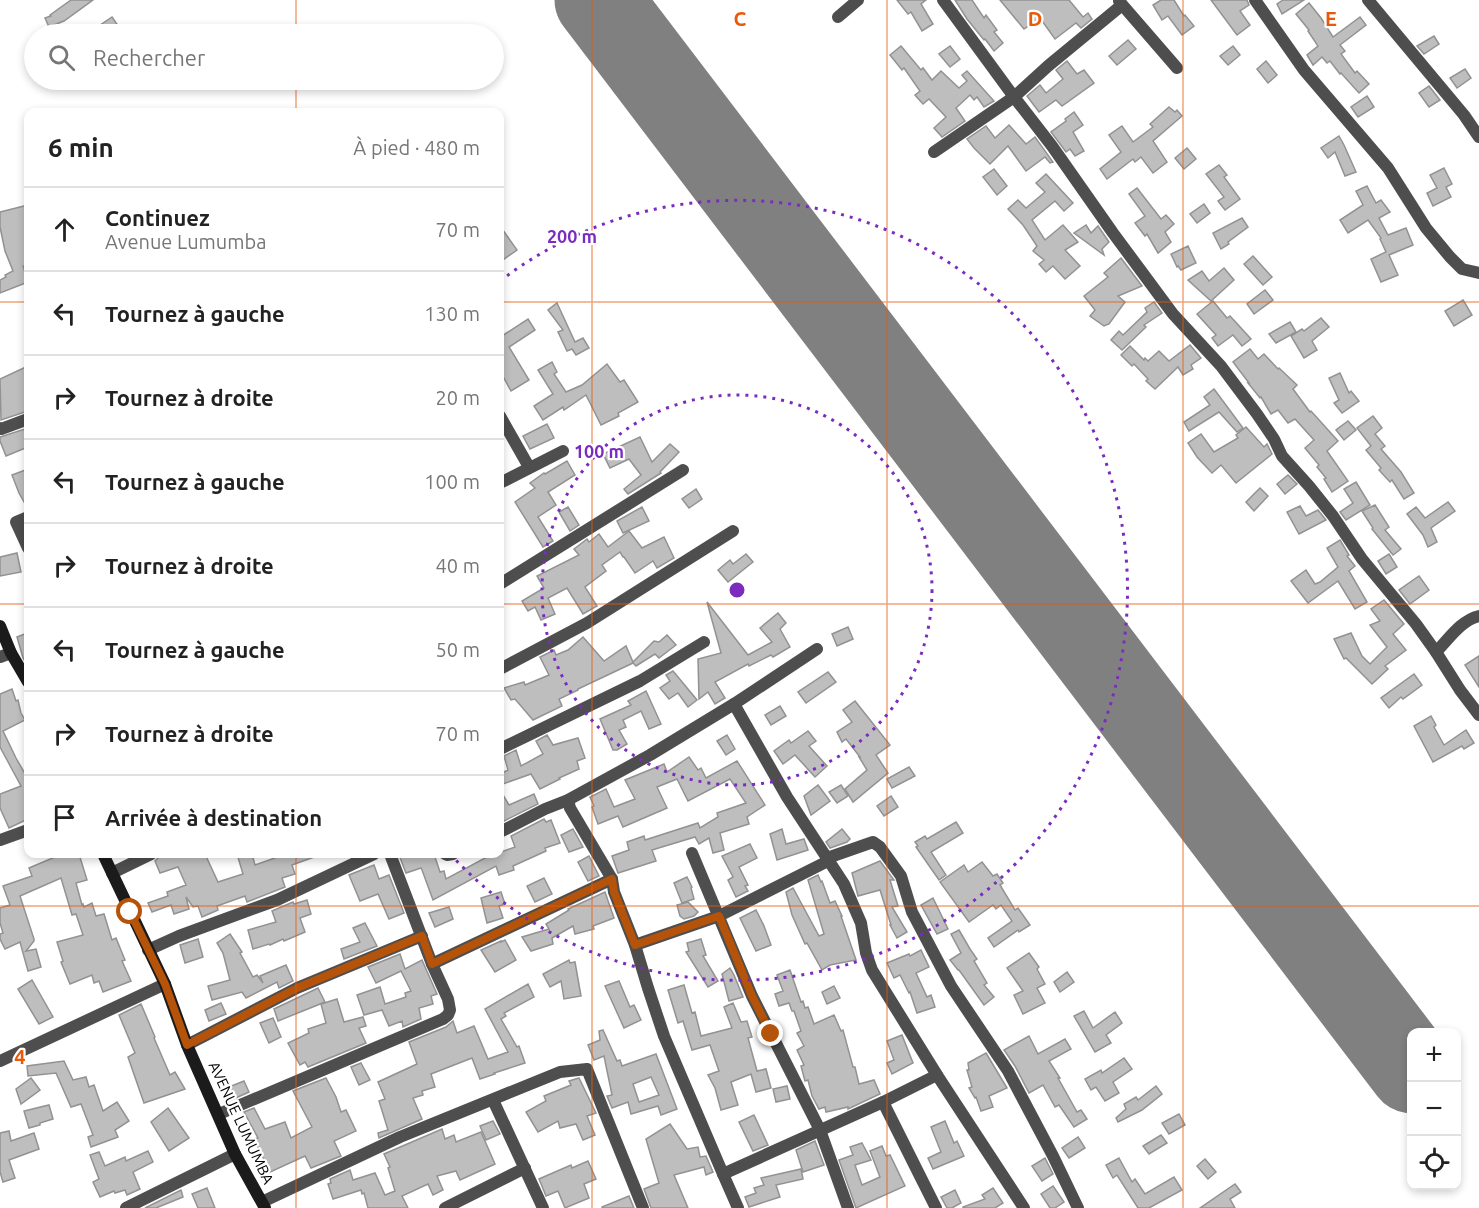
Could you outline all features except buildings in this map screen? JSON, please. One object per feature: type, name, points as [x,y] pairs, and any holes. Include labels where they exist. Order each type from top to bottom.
[{"type":"main road","points":[[0,626],[6,655],[24,677]]},
{"type":"main road","name":"AVENUE LUMUMBA","points":[[105,858],[165,984],[187,1045],[236,1154],[263,1205]]},
{"type":"street","points":[[838,17],[858,0]]},
{"type":"street","points":[[943,0],[1173,314],[1221,366],[1257,414],[1282,456],[1333,516],[1362,560],[1416,624],[1479,715]]},
{"type":"street","points":[[1255,0],[1304,70],[1388,168],[1426,228],[1462,269],[1479,273]]},
{"type":"street","points":[[1368,0],[1464,115],[1479,137]]},
{"type":"street","points":[[934,152],[1014,98],[1120,2],[1177,68]]},
{"type":"street","points":[[0,428],[24,420]]},
{"type":"street","points":[[504,423],[529,467]]},
{"type":"street","points":[[504,481],[562,451]]},
{"type":"street","points":[[504,581],[682,470]]},
{"type":"street","points":[[24,519],[16,522],[24,539]]},
{"type":"street","points":[[504,667],[587,623],[733,531]]},
{"type":"street","points":[[1436,652],[1462,624],[1479,616]]},
{"type":"street","points":[[504,747],[640,681],[704,642]]},
{"type":"street","points":[[504,830],[545,809],[568,801],[650,756],[817,649]]},
{"type":"street","points":[[734,704],[787,797],[844,885],[861,923],[866,953],[872,970],[1024,1208]]},
{"type":"street","points":[[568,801],[612,879],[614,892],[635,945],[664,1036],[738,1208]]},
{"type":"street","points":[[0,840],[24,831]]},
{"type":"street","points":[[635,945],[719,916],[828,861],[830,857],[873,842],[880,846],[901,876],[912,912],[951,986],[1008,1071],[1078,1208]]},
{"type":"street","points":[[692,853],[752,996],[820,1130],[848,1208]]},
{"type":"street","points":[[112,873],[143,858]]},
{"type":"street","points":[[148,950],[179,936],[277,900],[366,858]]},
{"type":"street","points":[[219,1114],[448,1015],[450,1010],[447,999],[392,858]]},
{"type":"street","points":[[432,964],[612,879]]},
{"type":"street","points":[[187,1045],[297,988],[422,936]]},
{"type":"street","points":[[0,1061],[165,984]]},
{"type":"street","points":[[263,1205],[400,1137],[560,1072],[586,1069],[644,1208]]},
{"type":"street","points":[[723,1174],[938,1075]]},
{"type":"street","points":[[493,1100],[543,1208]]},
{"type":"street","points":[[883,1102],[936,1208]]},
{"type":"street","points":[[126,1208],[236,1154]]},
{"type":"street","points":[[445,1208],[525,1168]]},
{"type":"runway","points":[[598,0],[1407,1063]]},
{"type":"route","points":[[130,912],[165,984],[187,1045],[297,988],[422,936],[432,964],[612,879],[614,892],[635,945],[719,916],[752,996],[771,1034]]}]
